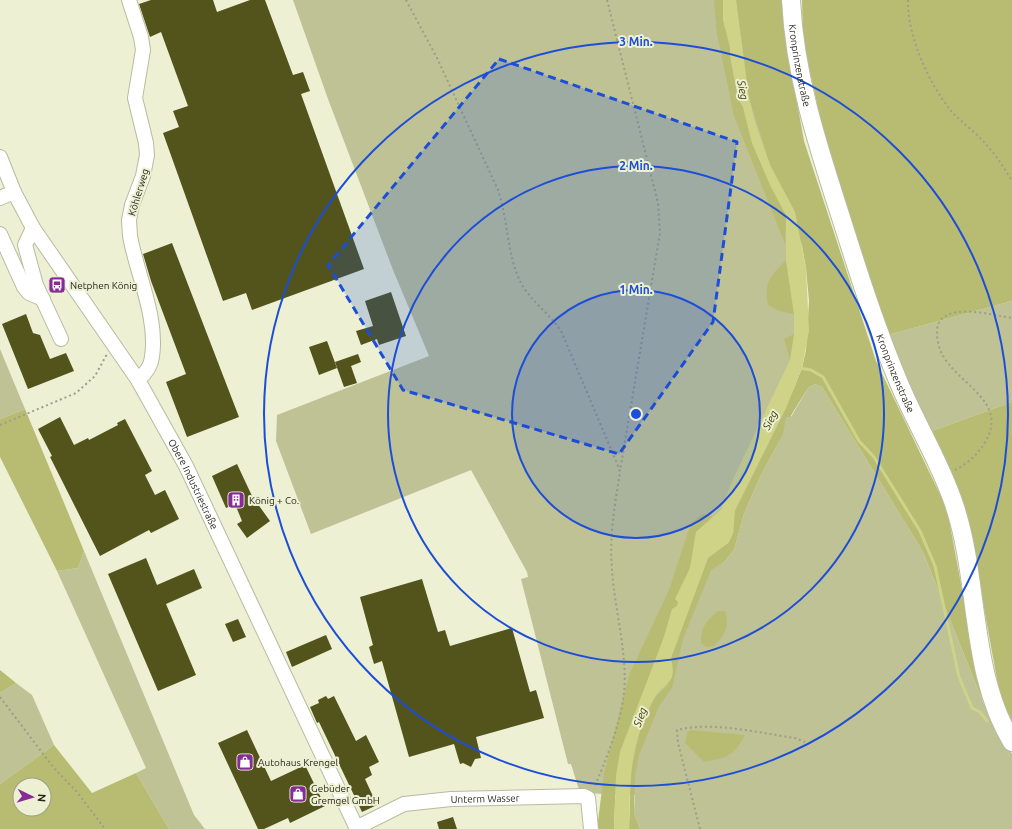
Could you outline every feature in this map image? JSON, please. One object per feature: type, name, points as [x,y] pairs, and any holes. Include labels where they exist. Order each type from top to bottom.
[{"type":"main road","name":"Kronprinzenstraße","points":[[791,0],[799,73],[805,102],[828,178],[881,340],[905,398],[942,475],[954,504],[968,564],[976,623],[991,693],[1012,742]]},
{"type":"street","name":"Köhlerweg","points":[[129,0],[141,37],[143,50],[135,98],[146,143],[147,154],[143,176],[132,205],[130,236],[153,335],[152,358],[147,372],[138,380]]},
{"type":"street","name":"Obere Industriestraße","points":[[0,157],[14,192],[33,228],[138,380],[186,466],[356,828]]},
{"type":"street","points":[[0,198],[14,192]]},
{"type":"street","points":[[33,228],[25,245],[36,285],[61,339]]},
{"type":"street","points":[[0,234],[24,287],[29,293],[43,299]]},
{"type":"street","name":"Unterm Wasser","points":[[356,828],[404,804],[451,799],[584,796],[588,798]]},
{"type":"street","points":[[588,798],[590,804],[591,829]]},
{"type":"path","points":[[406,0],[437,58],[498,190],[503,204],[519,279],[528,293],[558,325],[620,472]]},
{"type":"path","points":[[588,798],[597,780],[614,731],[622,705],[624,691],[622,657],[612,569],[611,534],[660,233],[658,203],[607,0]]},
{"type":"path","points":[[908,0],[908,14],[914,37],[927,71],[942,98],[953,113],[989,148],[1012,181]]},
{"type":"path","points":[[942,475],[960,468],[972,459],[980,450],[987,440],[991,419],[988,405],[958,375],[942,354],[938,342],[938,325],[942,318],[948,314],[963,312],[1012,318]]},
{"type":"path","points":[[0,425],[76,393],[95,376],[112,344]]},
{"type":"path","points":[[0,696],[53,767],[77,792],[105,829]]},
{"type":"path","points":[[700,829],[678,743],[677,730],[706,726],[795,738],[805,742]]},
{"type":"highlighted area","points":[[499,59],[737,142],[713,322],[619,454],[403,390],[328,265]]},
{"type":"shaded area","points":[[293,0],[742,0],[802,225],[791,417],[808,388],[815,384],[822,387],[923,552],[983,702],[1012,754],[1012,829],[640,829],[634,813],[635,795],[580,793],[571,764],[568,764],[521,579],[528,577],[527,572],[471,470],[311,534],[276,441],[277,415],[429,356],[393,270],[328,99]],"holes":[[[783,434],[760,477],[744,514],[734,550],[724,562],[717,566],[757,480]]]},
{"type":"shaded area","points":[[714,0],[723,0],[723,20],[730,47],[730,56],[738,98],[743,107],[752,143],[771,187],[786,215],[785,244],[734,116],[717,34]]},
{"type":"shaded area","points":[[736,0],[784,0],[786,42],[804,141],[876,361],[947,509],[983,702],[923,552],[822,387],[815,384],[808,388],[790,417],[786,417],[783,434],[760,477],[744,514],[734,550],[724,562],[711,570],[683,639],[672,688],[659,706],[639,755],[635,775],[634,813],[640,829],[629,829],[631,770],[640,731],[655,697],[668,685],[671,658],[708,558],[728,543],[733,533],[735,511],[786,408],[802,368],[806,350],[809,301],[802,246],[795,212],[770,165],[749,98]]},
{"type":"shaded area","points":[[802,0],[1012,0],[1012,301],[888,335],[827,149],[803,40]]},
{"type":"shaded area","points":[[786,260],[794,314],[779,311],[768,305],[767,290],[772,275]]},
{"type":"shaded area","points":[[1012,301],[1012,402],[929,432],[888,335]]},
{"type":"shaded area","points":[[794,334],[790,360],[784,339]]},
{"type":"shaded area","points":[[0,349],[25,409],[0,419]]},
{"type":"shaded area","points":[[1012,402],[1012,721],[1000,696],[969,525],[929,432]]},
{"type":"shaded area","points":[[25,409],[84,551],[78,568],[57,571],[0,457],[0,419]]},
{"type":"shaded area","points":[[708,514],[712,517],[696,532],[690,568],[682,587],[677,606],[672,610],[664,637],[620,752],[616,776],[614,829],[597,829],[604,773],[629,675],[669,590],[691,523],[701,515]]},
{"type":"shaded area","points":[[84,551],[194,815],[205,829],[169,829],[136,773],[146,768],[57,571],[78,568]]},
{"type":"shaded area","points":[[718,611],[725,611],[727,622],[726,630],[714,646],[706,647],[701,643],[703,629],[708,621]]},
{"type":"shaded area","points":[[0,670],[16,683],[0,693]]},
{"type":"shaded area","points":[[16,683],[32,695],[54,745],[0,784],[0,693]]},
{"type":"shaded area","points":[[690,730],[745,735],[733,752],[723,758],[704,762],[685,743],[687,733]]},
{"type":"shaded area","points":[[54,745],[92,793],[136,773],[169,829],[0,829],[0,784]]},
{"type":"water","name":"Sieg","points":[[723,0],[736,0],[749,98],[755,122],[770,165],[795,212],[806,268],[809,331],[802,368],[786,408],[735,510],[733,533],[728,543],[708,558],[671,658],[673,666],[672,677],[655,697],[648,709],[636,743],[632,767],[629,829],[614,829],[616,776],[620,752],[664,637],[672,609],[677,606],[678,602],[675,599],[690,568],[696,532],[721,510],[733,479],[790,360],[794,335],[794,314],[786,260],[786,215],[771,187],[752,143],[743,107],[738,98],[730,56],[730,47],[723,20]]},
{"type":"building","points":[[151,0],[213,0],[217,12],[250,0],[265,0],[293,75],[303,72],[310,91],[301,94],[364,269],[252,310],[246,293],[223,301],[163,133],[179,127],[173,111],[188,106],[161,32],[150,37],[139,4]]},
{"type":"building","points":[[172,243],[239,417],[187,437],[166,382],[186,374],[151,281],[143,254]]},
{"type":"building","points":[[391,292],[406,336],[379,345],[377,339],[361,345],[356,331],[373,326],[365,301]]},
{"type":"building","points":[[26,314],[33,333],[40,335],[50,359],[66,353],[74,371],[28,389],[2,324]]},
{"type":"building","points":[[327,341],[337,368],[319,375],[309,347]]},
{"type":"building","points":[[358,354],[361,362],[351,366],[357,383],[344,387],[335,362]]},
{"type":"building","points":[[60,417],[74,445],[88,438],[89,440],[118,425],[117,423],[125,419],[152,471],[145,475],[155,495],[165,490],[179,519],[151,533],[149,530],[100,556],[50,457],[52,456],[38,429]]},
{"type":"building","name":"König + Co.","points":[[237,464],[252,496],[270,521],[247,538],[237,524],[242,521],[235,504],[226,508],[212,476]]},
{"type":"building","points":[[146,558],[157,585],[194,569],[202,588],[166,604],[196,675],[158,691],[108,574]]},
{"type":"building","points":[[422,579],[438,632],[445,630],[450,646],[512,628],[530,692],[536,690],[544,718],[476,737],[481,758],[475,759],[471,767],[463,763],[460,764],[454,744],[409,757],[382,661],[374,664],[369,647],[373,645],[360,597]]},
{"type":"building","points":[[238,619],[246,637],[233,642],[225,624]]},
{"type":"building","points":[[326,635],[332,649],[292,667],[286,652]]},
{"type":"building","points":[[326,696],[328,699],[334,696],[356,741],[366,735],[379,762],[369,767],[372,775],[365,779],[377,805],[362,812],[319,722],[317,723],[310,707],[319,703],[318,700]]},
{"type":"building","name":"Autohaus Krengel","points":[[247,730],[271,781],[305,765],[325,806],[290,823],[288,818],[264,829],[258,829],[218,743]]},
{"type":"building","points":[[453,817],[457,829],[439,829],[437,822]]},
{"type":"waterway","points":[[799,368],[811,370],[823,377],[859,441],[874,457],[920,531],[935,566],[959,677],[972,708],[980,712],[987,721]]},
{"type":"place","name":"Netphen König","points":[[57,285]]},
{"type":"place","name":"König + Co.","points":[[236,500]]},
{"type":"place","name":"Autohaus Krengel","points":[[245,762]]},
{"type":"place","name":"Gebüder Gremgel GmbH","points":[[298,794]]}]
